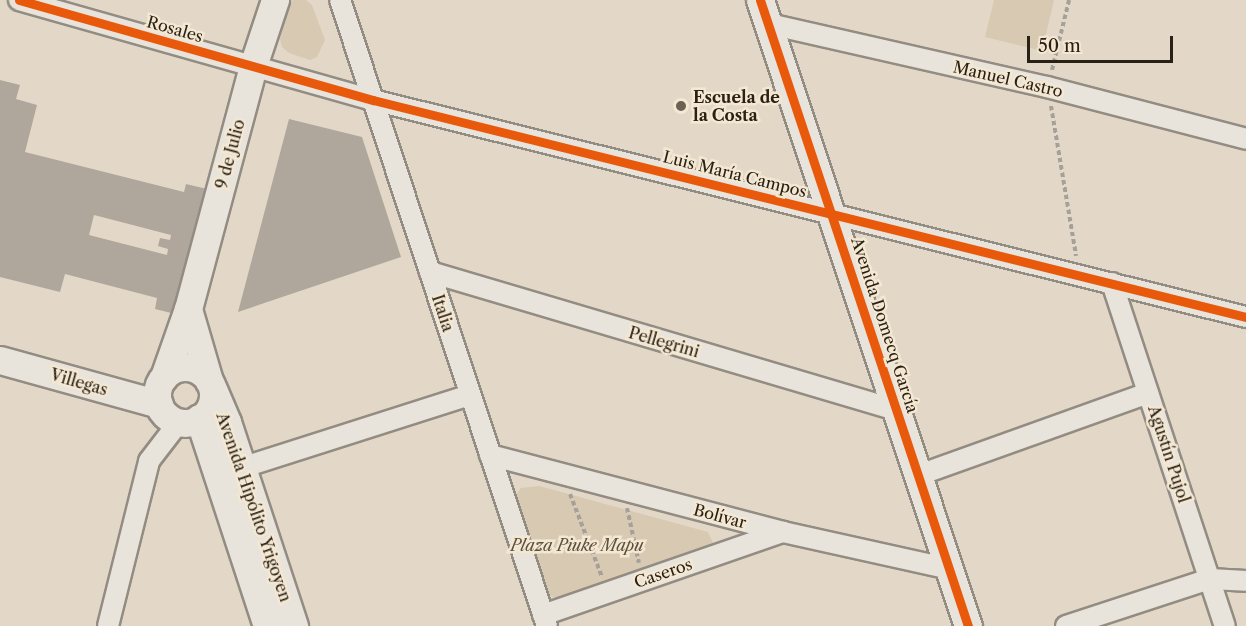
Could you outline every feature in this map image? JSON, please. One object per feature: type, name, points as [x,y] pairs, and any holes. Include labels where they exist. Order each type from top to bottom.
[{"type":"main road","name":"9 de Julio","points":[[164,377],[188,309],[253,66],[275,0]]},
{"type":"main road","name":"Avenida Domecq García","points":[[765,12],[968,626]]},
{"type":"main road","points":[[188,309],[211,385],[211,406],[189,420],[171,418],[159,404],[157,394],[164,377],[171,370],[188,367],[204,374],[211,385]]},
{"type":"main road","name":"Villegas","points":[[0,360],[159,404]]},
{"type":"main road","name":"Avenida Hipólito Yrigoyen","points":[[211,385],[294,626]]},
{"type":"main road","name":"Avenida Hipólito Yrigoyen","points":[[189,420],[267,626]]},
{"type":"street","name":"Rosales","points":[[19,0],[253,66]]},
{"type":"street","name":"Italia","points":[[340,0],[545,620]]},
{"type":"street","name":"Manuel Castro","points":[[765,12],[1246,140]]},
{"type":"street","name":"Luis María Campos","points":[[253,66],[373,100],[1246,317]]},
{"type":"street","name":"Pellegrini","points":[[430,273],[898,411]]},
{"type":"street","name":"Agustín Pujol","points":[[1112,283],[1225,626]]},
{"type":"street","points":[[919,475],[1148,393]]},
{"type":"street","points":[[241,468],[470,396]]},
{"type":"street","points":[[108,626],[149,461],[189,420]]},
{"type":"street","name":"Bolívar","points":[[490,455],[783,532],[951,569]]},
{"type":"street","name":"Caseros","points":[[545,620],[608,592],[783,532]]},
{"type":"street","points":[[1066,626],[1210,579],[1246,581]]},
{"type":"path","points":[[1069,0],[1047,87],[1079,274]]},
{"type":"path","points":[[562,474],[608,592]]},
{"type":"path","points":[[623,490],[643,580]]},
{"type":"green space","points":[[306,0],[312,5],[325,40],[317,57],[310,60],[289,53],[282,47],[280,39],[290,2]]},
{"type":"green space","points":[[994,0],[1054,0],[1042,51],[985,37]]},
{"type":"green space","name":"Plaza Piuke Mapu","points":[[539,486],[708,532],[713,543],[707,553],[562,600],[548,595],[541,586],[512,501],[521,488]]},
{"type":"building","points":[[0,80],[20,85],[16,99],[37,105],[25,152],[184,192],[186,184],[207,189],[175,314],[155,309],[157,298],[65,274],[60,292],[0,277]],"holes":[[[94,215],[171,235],[170,240],[160,238],[158,246],[168,249],[167,255],[89,235]]]},
{"type":"building","points":[[289,119],[362,137],[401,257],[238,312]]},
{"type":"cycle path","points":[[19,0],[373,100],[1246,317]]},
{"type":"cycle path","points":[[760,0],[968,626]]},
{"type":"place","name":"Escuela de la Costa","points":[[681,106]]}]
